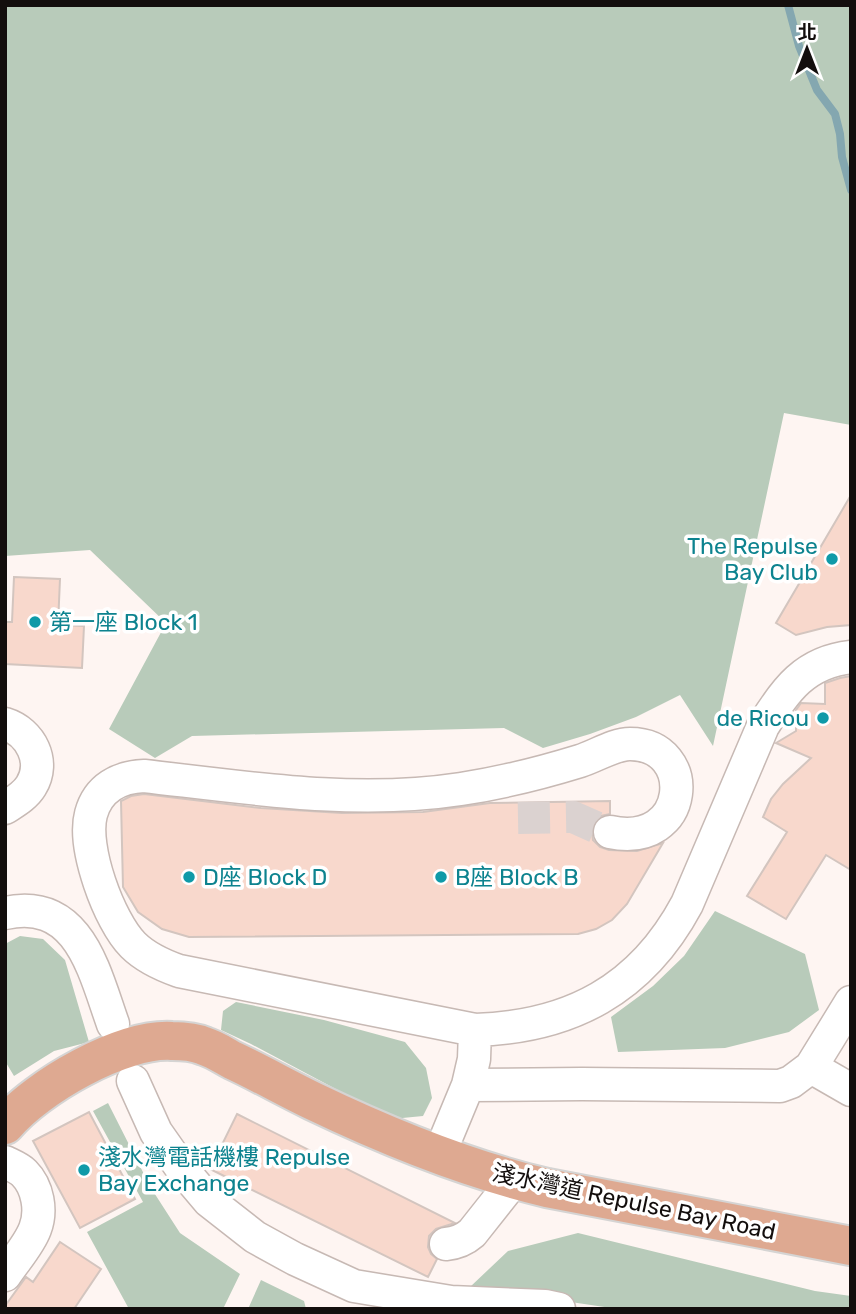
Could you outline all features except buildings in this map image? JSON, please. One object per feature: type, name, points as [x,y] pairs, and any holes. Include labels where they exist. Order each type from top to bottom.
[{"type":"main road","name":"淺水灣道 Repulse Bay Road","points":[[9,1109],[77,1070],[129,1047],[170,1041],[203,1045],[384,1133],[514,1180],[851,1246]]},
{"type":"street","points":[[610,832],[650,829],[664,822],[671,811],[676,799],[674,774],[669,763],[650,747],[625,744],[581,760],[498,783],[419,794],[303,794],[144,776],[122,779],[111,784],[95,803],[89,828],[95,865],[116,922],[134,946],[153,960],[179,971],[475,1030],[527,1026],[552,1020],[599,999],[642,966],[667,936],[687,904],[762,726],[780,699],[798,678],[821,665],[851,657]]},
{"type":"street","points":[[5,724],[13,726],[30,740],[37,762],[32,785],[5,808]]},
{"type":"street","points":[[5,913],[24,911],[44,914],[63,922],[81,942],[113,1024]]},
{"type":"street","points":[[468,1085],[780,1086],[791,1082],[811,1067],[851,1002]]},
{"type":"street","points":[[439,1155],[468,1085],[474,1059],[475,1030]]},
{"type":"street","points":[[811,1067],[851,1090]]},
{"type":"street","points":[[133,1081],[156,1132],[209,1202],[255,1237],[295,1259],[350,1297],[545,1306],[559,1309]]},
{"type":"street","points":[[5,1162],[23,1172],[32,1183],[38,1206],[36,1228],[5,1275]]},
{"type":"street","points":[[446,1244],[464,1239],[472,1233],[514,1180]]},
{"type":"green space","points":[[5,5],[851,5],[851,425],[784,413],[713,746],[680,695],[636,717],[543,748],[504,728],[192,736],[155,758],[109,729],[166,623],[90,550],[5,556]]},
{"type":"green space","points":[[715,911],[805,954],[819,1010],[789,1032],[725,1048],[618,1052],[611,1017],[653,986],[684,956]]},
{"type":"green space","points":[[20,936],[43,939],[65,960],[89,1042],[54,1051],[14,1076],[5,1061],[5,944]]},
{"type":"green space","points":[[236,1002],[324,1020],[405,1042],[426,1068],[432,1098],[423,1116],[392,1119],[221,1030],[223,1011]]},
{"type":"green space","points":[[108,1103],[151,1188],[180,1233],[240,1274],[223,1309],[129,1309],[87,1232],[143,1202],[93,1111]]},
{"type":"green space","points":[[578,1233],[815,1291],[851,1296],[851,1309],[618,1309],[470,1287],[508,1251]]},
{"type":"green space","points":[[261,1280],[304,1301],[306,1309],[248,1309]]},
{"type":"waterway","points":[[788,5],[799,46],[817,90],[835,114],[851,190]]},
{"type":"tunnel","points":[[518,818],[573,817],[610,832]]},
{"type":"place","name":"The Repulse Bay Club","points":[[832,559]]},
{"type":"place","name":"第一座 Block 1","points":[[35,622]]},
{"type":"place","name":"de Ricou","points":[[823,718]]},
{"type":"place","name":"D座 Block D","points":[[189,877]]},
{"type":"place","name":"B座 Block B","points":[[441,877]]},
{"type":"place","name":"淺水灣電話機樓 Repulse Bay Exchange","points":[[84,1170]]}]
